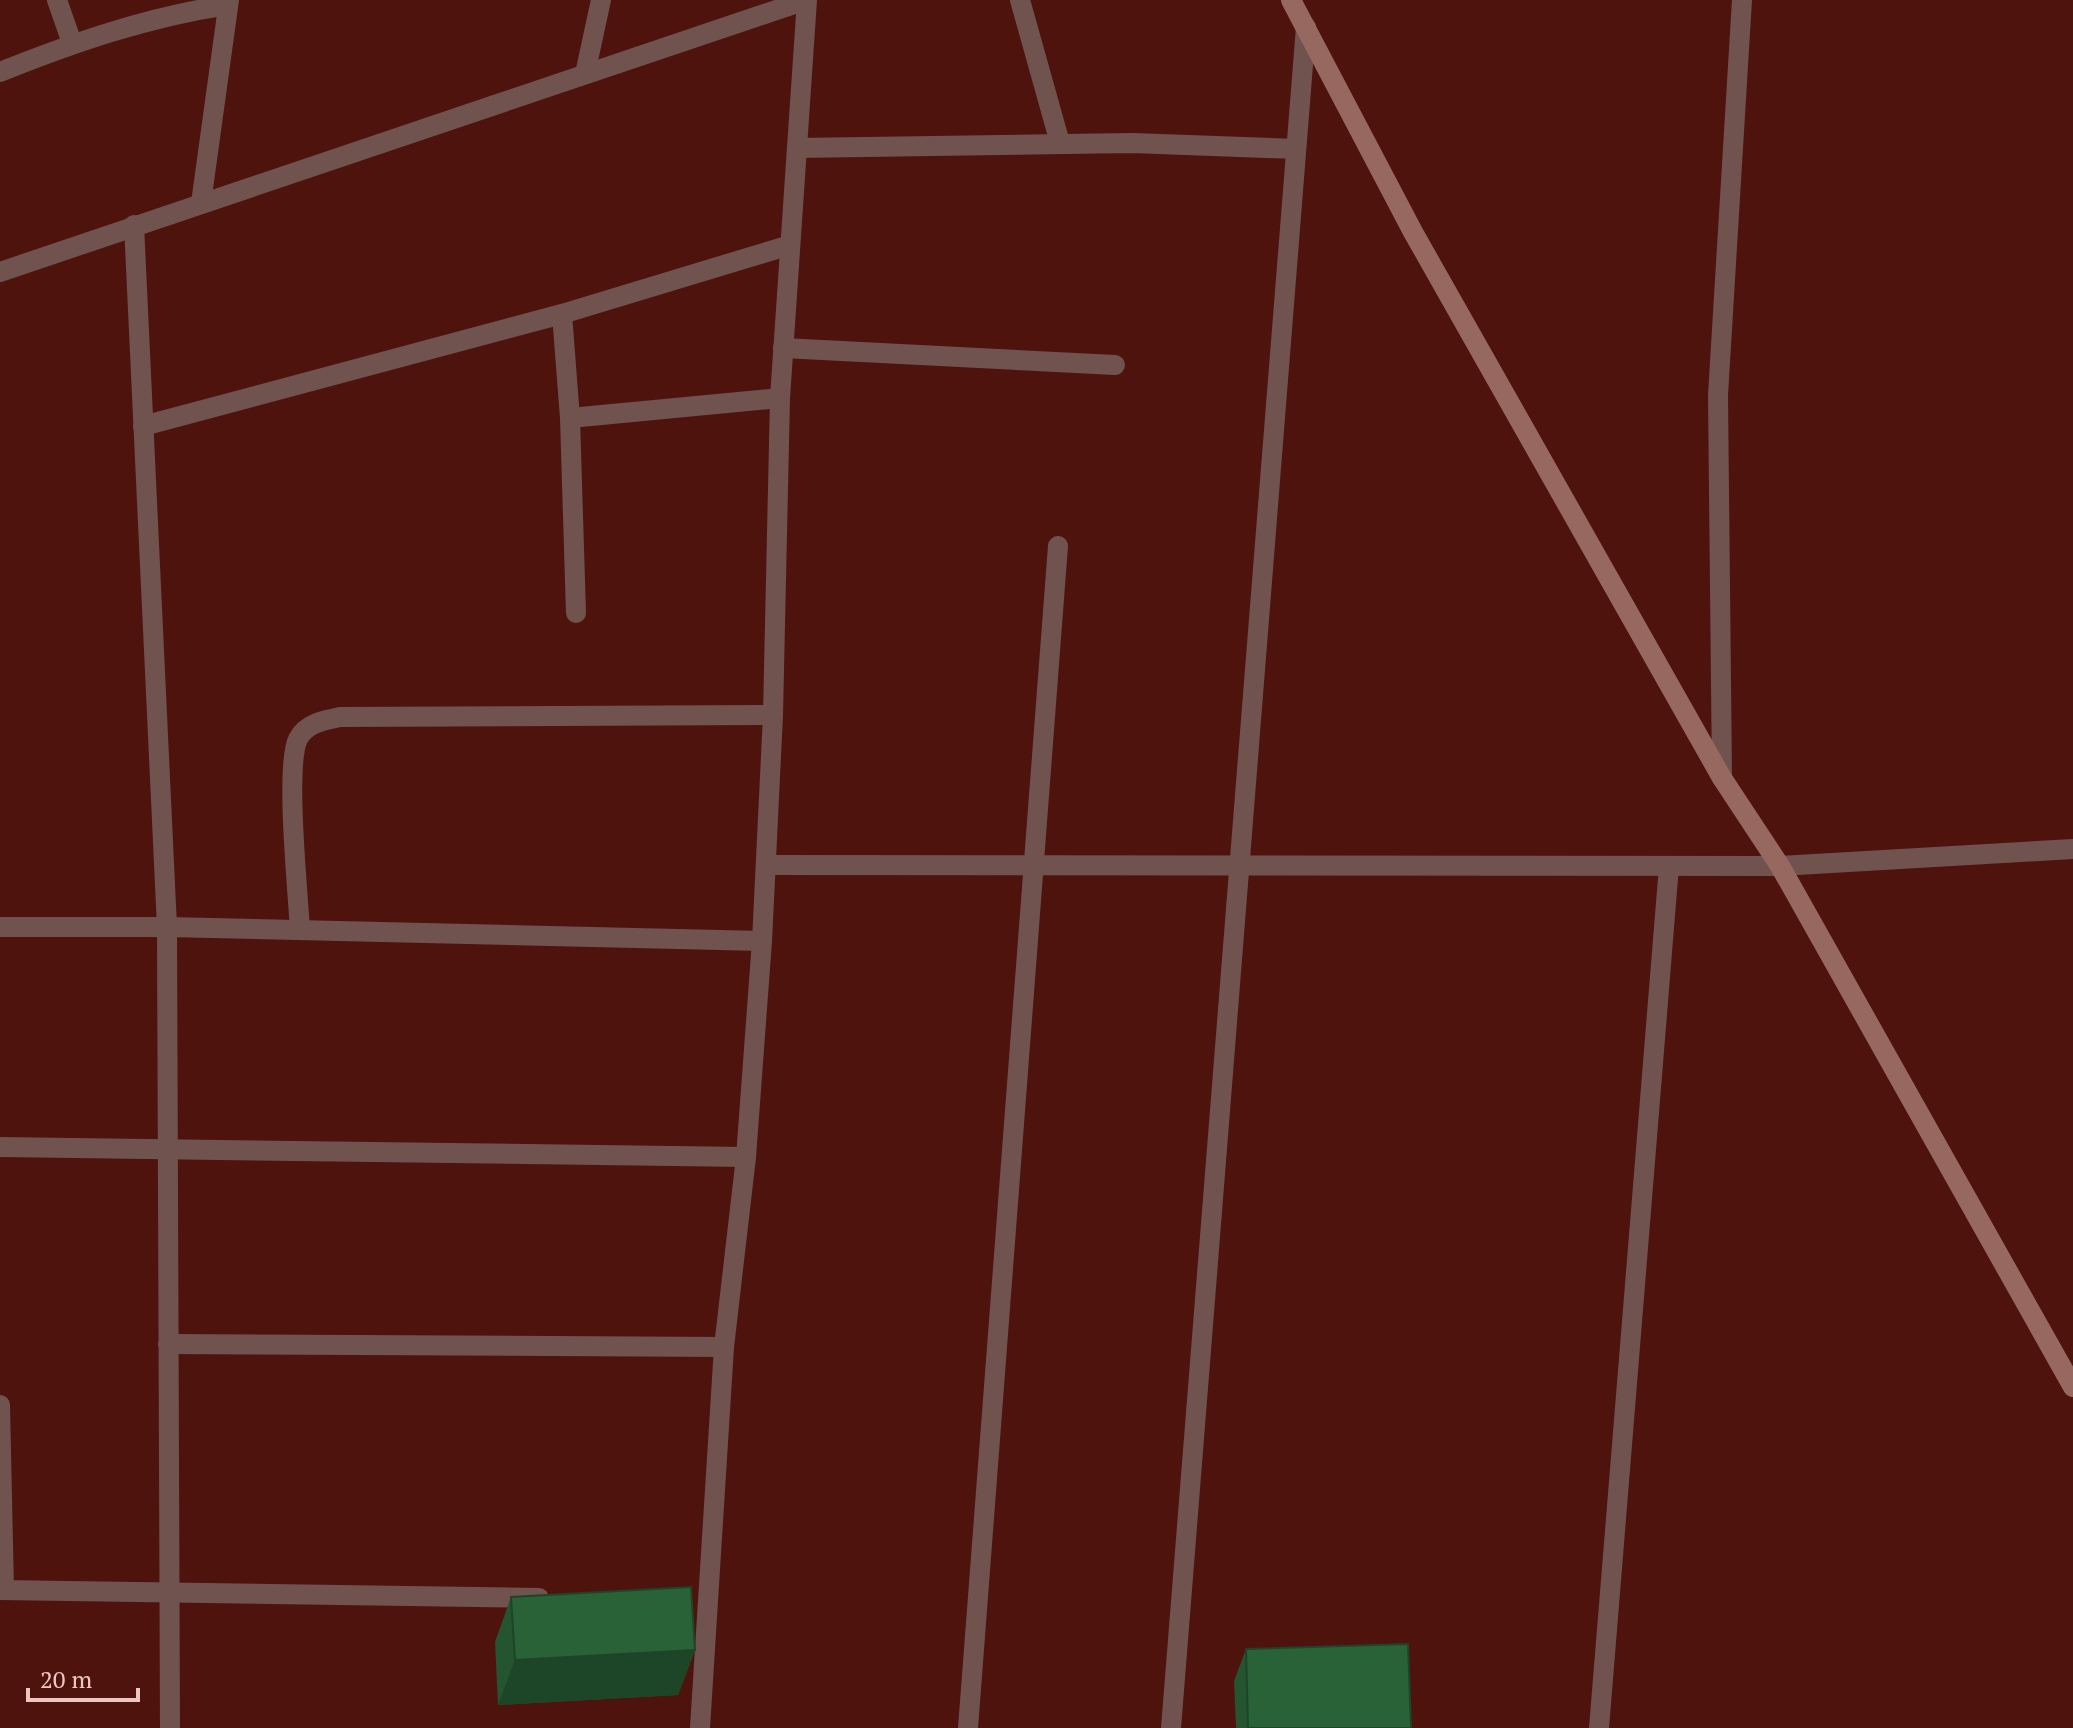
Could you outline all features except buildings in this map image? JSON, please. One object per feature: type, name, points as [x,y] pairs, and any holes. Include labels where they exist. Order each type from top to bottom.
[{"type":"main road","points":[[1291,0],[1413,232],[1722,778],[1780,866],[2073,1387]]},
{"type":"street","points":[[57,0],[72,43]]},
{"type":"street","points":[[585,74],[601,0]]},
{"type":"street","points":[[0,272],[807,0],[780,398],[773,715],[762,941],[746,1157],[699,1600],[700,1728]]},
{"type":"street","points":[[1020,0],[1060,143]]},
{"type":"street","points":[[1722,778],[1718,395],[1742,0]]},
{"type":"street","points":[[0,72],[72,43],[153,19],[228,3],[201,203]]},
{"type":"street","points":[[1171,1728],[1306,27]]},
{"type":"street","points":[[797,148],[1216,143],[1296,149]]},
{"type":"street","points":[[134,225],[167,927],[170,1728]]},
{"type":"street","points":[[143,426],[562,314],[790,245]]},
{"type":"street","points":[[562,314],[570,418],[576,613]]},
{"type":"street","points":[[783,348],[1115,365]]},
{"type":"street","points":[[570,418],[780,398]]},
{"type":"street","points":[[968,1728],[1058,546]]},
{"type":"street","points":[[300,930],[292,767],[299,738],[316,722],[340,717],[773,715]]},
{"type":"street","points":[[766,865],[1780,866],[2073,849]]},
{"type":"street","points":[[1599,1728],[1669,866]]},
{"type":"street","points":[[0,927],[167,927],[762,941]]},
{"type":"street","points":[[0,1147],[746,1157]]},
{"type":"street","points":[[168,1344],[724,1347]]},
{"type":"street","points":[[0,1405],[2,1590],[564,1598]]}]
